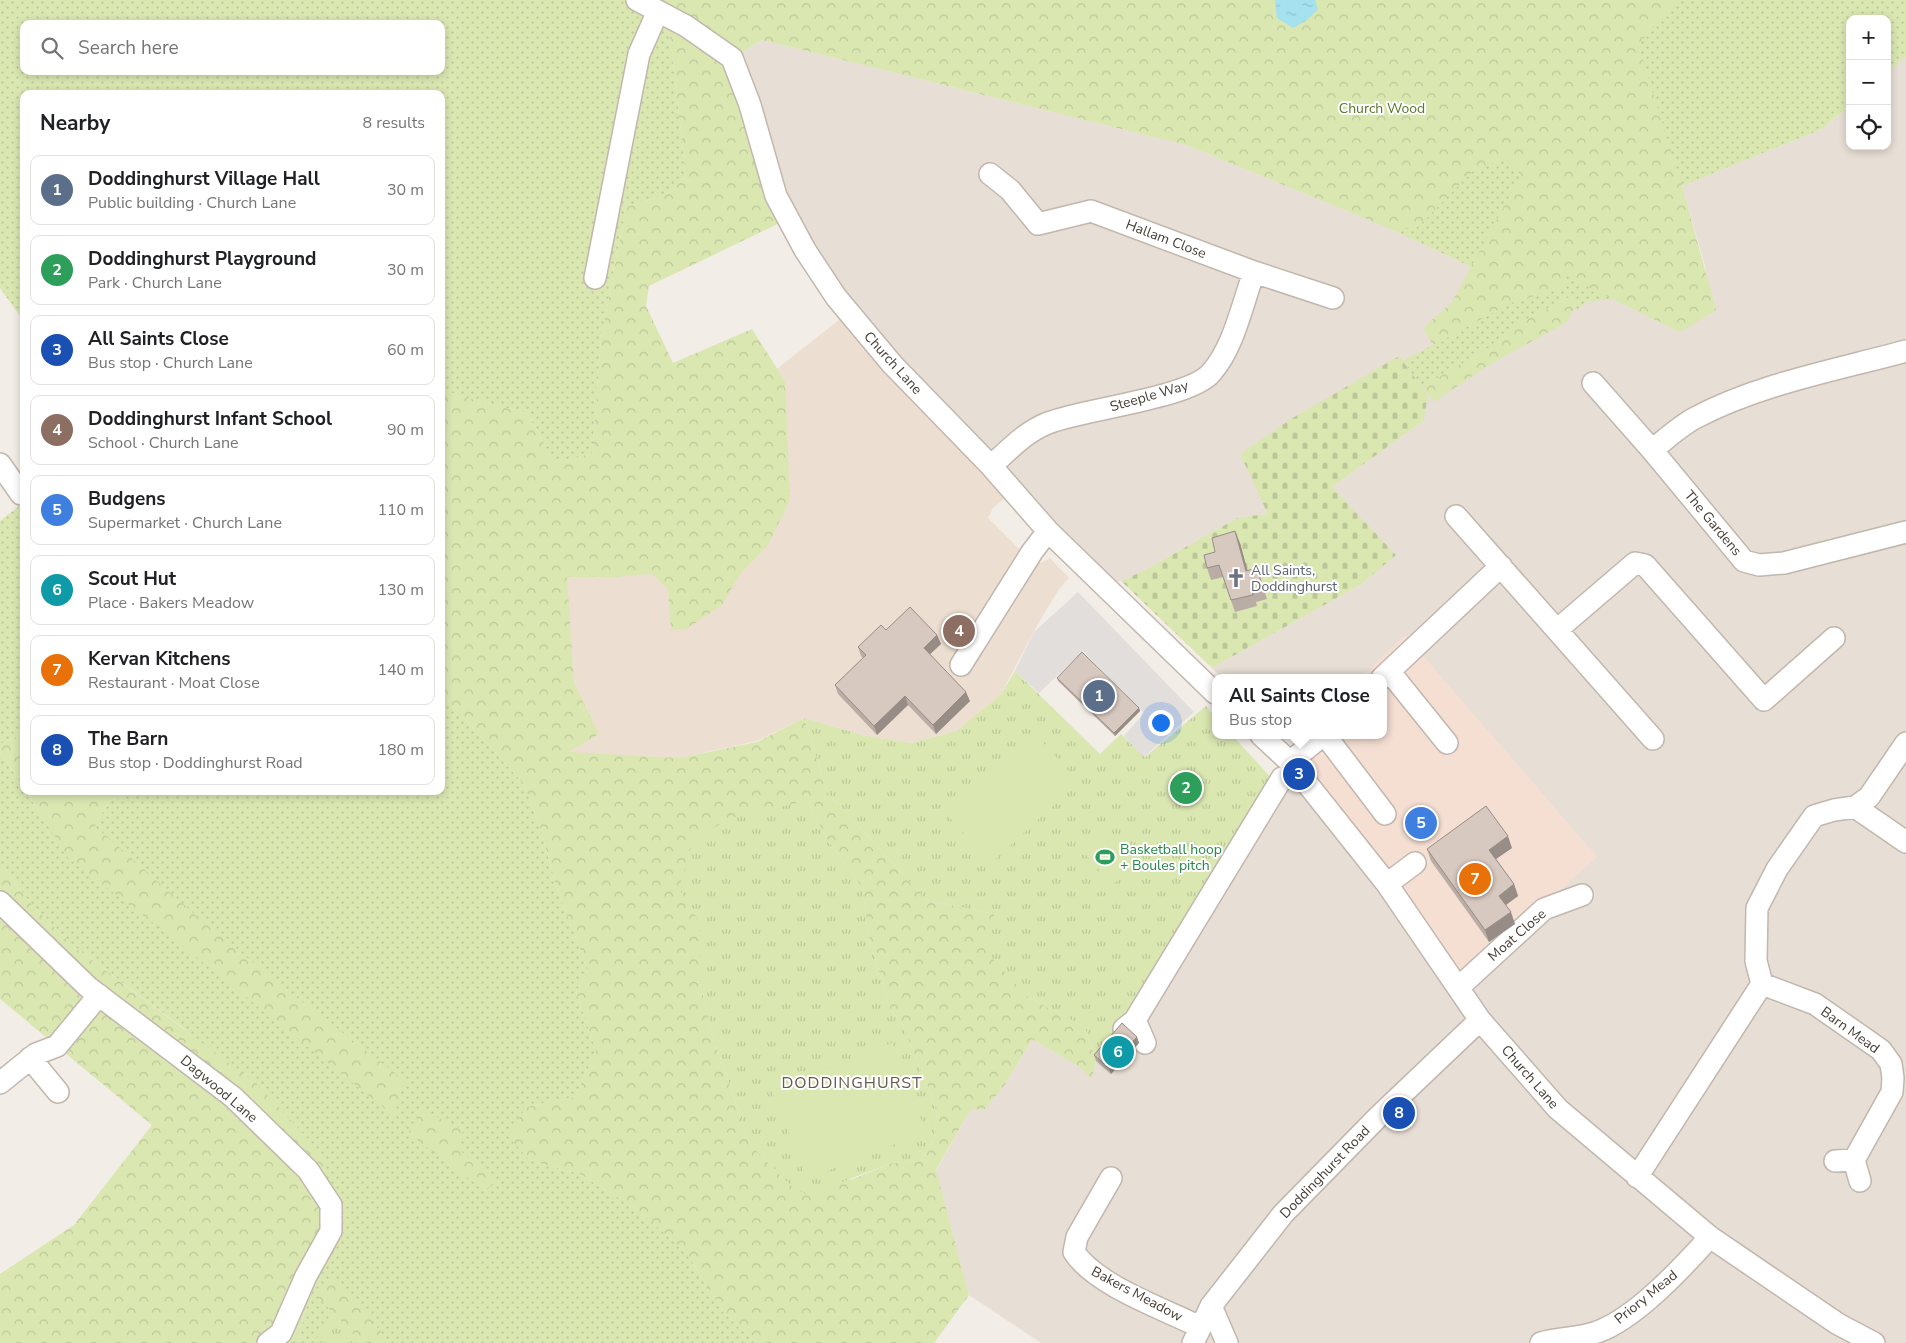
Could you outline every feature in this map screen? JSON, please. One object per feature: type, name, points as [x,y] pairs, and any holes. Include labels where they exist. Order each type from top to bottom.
[{"type":"street","name":"Church Lane","points":[[637,0],[686,26],[732,58],[750,105],[776,196],[805,250],[836,297],[892,364],[991,466],[1048,532],[1212,690]]},
{"type":"street","points":[[595,278],[639,54],[658,11]]},
{"type":"street","name":"Hallam Close","points":[[990,174],[1010,190],[1038,224],[1091,211],[1254,272],[1333,298]]},
{"type":"street","name":"Steeple Way","points":[[991,466],[1028,432],[1049,422],[1183,389],[1210,375],[1225,351],[1254,272]]},
{"type":"street","points":[[1652,450],[1694,418],[1733,401],[1906,351]]},
{"type":"street","name":"The Gardens","points":[[1593,383],[1652,450],[1744,561],[1759,565],[1784,563],[1906,532]]},
{"type":"street","points":[[0,464],[20,493]]},
{"type":"street","points":[[1456,516],[1558,629],[1652,739]]},
{"type":"street","points":[[961,666],[1032,552],[1048,532]]},
{"type":"street","points":[[1558,629],[1635,563],[1645,565],[1764,700],[1834,638]]},
{"type":"street","points":[[1386,674],[1501,566]]},
{"type":"street","points":[[1387,675],[1447,743]]},
{"type":"street","name":"Church Lane","points":[[1265,739],[1294,768],[1388,884],[1480,1020],[1558,1110],[1710,1237],[1838,1324],[1874,1343]]},
{"type":"street","points":[[1145,1043],[1130,1024],[1282,778],[1294,768],[1320,739]]},
{"type":"street","points":[[1327,739],[1385,814]]},
{"type":"street","points":[[1637,1177],[1762,984],[1756,960],[1757,908],[1777,869],[1814,816],[1834,810],[1856,807],[1869,797],[1906,743]]},
{"type":"street","points":[[1856,807],[1906,842]]},
{"type":"street","points":[[1388,884],[1415,863]]},
{"type":"street","name":"Moat Close","points":[[1458,988],[1544,909],[1582,895]]},
{"type":"street","name":"Dagwood Lane","points":[[0,902],[99,995],[232,1097],[308,1170],[331,1205],[331,1230],[306,1276],[281,1333],[268,1343]]},
{"type":"street","name":"Barn Mead","points":[[1762,984],[1814,1004],[1881,1050],[1891,1064],[1892,1092],[1844,1161],[1860,1181]]},
{"type":"street","points":[[0,1084],[30,1058],[57,1046],[99,995]]},
{"type":"street","name":"Doddinghurst Road","points":[[1196,1335],[1211,1306],[1283,1214],[1378,1117],[1480,1020]]},
{"type":"street","points":[[30,1058],[58,1092]]},
{"type":"street","name":"Bakers Meadow","points":[[1110,1178],[1077,1237],[1074,1252],[1082,1264],[1098,1277],[1196,1335]]},
{"type":"street","name":"Priory Mead","points":[[1541,1343],[1598,1332],[1626,1317],[1687,1263],[1710,1237]]},
{"type":"street","points":[[1211,1306],[1227,1343]]},
{"type":"shaded area","points":[[762,40],[1186,145],[1393,230],[1471,267],[1565,275],[1576,310],[1585,302],[1613,298],[1680,332],[1706,269],[1682,186],[1822,129],[1846,108],[1846,150],[1891,150],[1891,70],[1906,57],[1906,1343],[1041,1343],[969,1295],[936,1171],[970,1110],[985,1109],[1004,1086],[1032,1039],[1078,1066],[1092,1078],[1096,1061],[1274,781],[1597,857],[1405,636],[1365,674],[1218,674],[1212,668],[1360,585],[1395,555],[1332,487],[1423,421],[1240,454],[1269,514],[1239,517],[1145,570],[1121,581],[1088,586],[1013,492],[805,250],[732,58]]},
{"type":"shaded area","points":[[849,312],[1013,492],[993,508],[988,518],[1021,551],[1040,563],[1050,558],[1069,578],[1059,589],[1039,622],[1001,694],[956,731],[910,743],[866,736],[804,718],[757,741],[679,758],[567,753],[550,576],[778,368]]},
{"type":"shaded area","points":[[1078,592],[1194,712],[1144,757],[1124,736],[1144,713],[1083,651],[1039,693],[1015,671],[1034,632]]},
{"type":"shaded area","points":[[1405,635],[1597,857],[1454,985],[1285,755],[1297,739],[1387,739],[1387,674],[1365,674]]},
{"type":"green space","points":[[0,0],[637,0],[658,11],[670,37],[686,177],[665,195],[626,207],[601,339],[592,455],[554,462],[527,413],[456,395],[445,389],[445,90],[20,90],[20,316],[0,288]]},
{"type":"green space","points":[[637,0],[1676,0],[1638,45],[1682,186],[1716,310],[1680,332],[1566,276],[1567,283],[1563,288],[1513,302],[1433,345],[1423,328],[1452,302],[1521,175],[1506,158],[1473,171],[1418,227],[1393,230],[1186,145],[762,40],[732,58],[788,219],[649,286],[646,306],[673,363],[752,329],[785,381],[790,500],[768,545],[740,574],[722,605],[686,629],[671,630],[668,589],[652,574],[615,577],[567,577],[574,683],[599,734],[568,752],[679,758],[757,742],[804,718],[828,793],[927,900],[994,914],[1028,997],[1085,1027],[1096,1061],[1092,1079],[1078,1066],[1032,1039],[1004,1086],[985,1109],[970,1110],[936,1170],[969,1295],[934,1343],[757,1343],[724,1313],[686,1252],[637,1209],[580,1174],[529,1160],[508,1136],[526,1107],[575,1097],[596,1051],[576,992],[588,969],[557,889],[541,830],[524,784],[445,697],[445,389],[456,395],[527,413],[554,462],[592,454],[601,339],[626,207],[665,195],[686,177],[670,37],[658,11]],"holes":[[[807,801],[825,836],[863,889],[867,930],[890,1009],[902,1024],[937,1109],[935,1137],[921,1161],[892,1163],[853,1179],[791,1186],[750,1144],[716,1046],[700,984],[700,923]]]},
{"type":"green space","name":"Church Wood","points":[[840,0],[1906,0],[1906,57],[1891,70],[1891,15],[1846,15],[1846,108],[1822,129],[1682,186],[1716,310],[1680,332],[1613,299],[1586,302],[1576,311],[1572,297],[1569,297],[1517,324],[1487,349],[1422,387],[1403,361],[1513,302],[1563,288],[1565,275],[1471,267],[1393,230]]},
{"type":"green space","points":[[1572,296],[1575,306],[1567,322],[1487,366],[1434,402],[1422,387],[1487,349],[1517,324]]},
{"type":"green space","points":[[1399,356],[1428,396],[1423,421],[1332,487],[1396,555],[1360,585],[1212,668],[1121,581],[1145,570],[1239,517],[1268,514],[1240,454],[1291,419]]},
{"type":"green space","points":[[20,505],[20,736],[0,744],[0,521]]},
{"type":"green space","points":[[1015,671],[1100,754],[1121,734],[1145,757],[1206,706],[1212,713],[1212,739],[1236,739],[1274,781],[1264,806],[1096,1061],[1085,1027],[1028,997],[986,952],[994,914],[927,900],[828,793],[804,718],[866,736],[911,743],[956,731],[1001,694]]},
{"type":"green space","points":[[445,697],[524,784],[541,830],[557,889],[588,969],[576,992],[596,1051],[575,1097],[526,1107],[529,1160],[580,1174],[637,1209],[686,1252],[724,1313],[757,1343],[298,1343],[323,1227],[186,1030],[72,945],[31,904],[0,863],[0,751],[20,782],[20,795],[28,795],[68,857],[95,826],[109,801],[125,795],[445,795]]},
{"type":"green space","points":[[1036,735],[1079,782],[991,863],[948,816]]},
{"type":"green space","points":[[20,736],[20,782],[0,751],[0,744]]},
{"type":"green space","points":[[29,795],[125,795],[109,801],[95,826],[201,920],[287,990],[404,1080],[394,1116],[170,936],[68,858]]},
{"type":"green space","points":[[807,801],[825,836],[863,889],[867,930],[890,1009],[902,1024],[937,1109],[935,1137],[921,1161],[892,1163],[807,1195],[791,1186],[750,1144],[716,1046],[700,984],[700,923],[679,889],[694,837],[737,816]]},
{"type":"green space","name":"Basketball hoop + Boules pitch","points":[[1099,830],[1132,868],[1112,885],[1079,847]]},
{"type":"green space","points":[[0,863],[31,904],[72,945],[257,1084],[325,1157],[323,1227],[298,1343],[0,1343],[0,1274],[74,1225],[152,1125],[0,999]]},
{"type":"green space","points":[[892,1043],[926,1132],[807,1179],[771,1089]]},
{"type":"green space","points":[[423,1110],[463,1130],[459,1150],[488,1172],[495,1184],[484,1190],[408,1133]]},
{"type":"green space","points":[[333,1274],[390,1343],[361,1343],[319,1298],[324,1285]]},
{"type":"green space","points":[[332,1311],[361,1343],[314,1343]]},
{"type":"water","points":[[1275,0],[1315,0],[1318,9],[1307,20],[1293,28],[1277,18]]},
{"type":"building","name":"All Saints, Doddinghurst","points":[[1235,531],[1246,571],[1257,568],[1263,588],[1252,590],[1253,595],[1231,600],[1219,565],[1207,568],[1204,555],[1215,552],[1212,538]]},
{"type":"building","points":[[910,607],[937,635],[924,648],[966,692],[933,725],[905,696],[874,726],[835,685],[866,655],[858,647],[881,625],[886,630]]},
{"type":"building","points":[[1082,652],[1139,708],[1114,733],[1057,678]]},
{"type":"building","points":[[1486,806],[1508,836],[1489,850],[1514,884],[1499,896],[1511,912],[1485,930],[1427,849]]},
{"type":"building","points":[[1122,1023],[1137,1037],[1109,1068],[1094,1055]]},
{"type":"place","name":"All Saints, Doddinghurst","points":[[1236,578]]},
{"type":"place","name":"Doddinghurst Infant School","points":[[959,631]]},
{"type":"place","name":"Doddinghurst Village Hall","points":[[1099,696]]},
{"type":"place","name":"All Saints Close","points":[[1299,774]]},
{"type":"place","name":"Doddinghurst Playground","points":[[1186,788]]},
{"type":"place","name":"Budgens","points":[[1421,823]]},
{"type":"place","name":"Basketball hoop + Boules pitch","points":[[1105,857]]},
{"type":"place","name":"Kervan Kitchens","points":[[1475,879]]},
{"type":"place","name":"Scout Hut","points":[[1118,1052]]},
{"type":"place","name":"The Barn","points":[[1399,1113]]},
{"type":"district","name":"DODDINGHURST","points":[[852,1083]]}]
